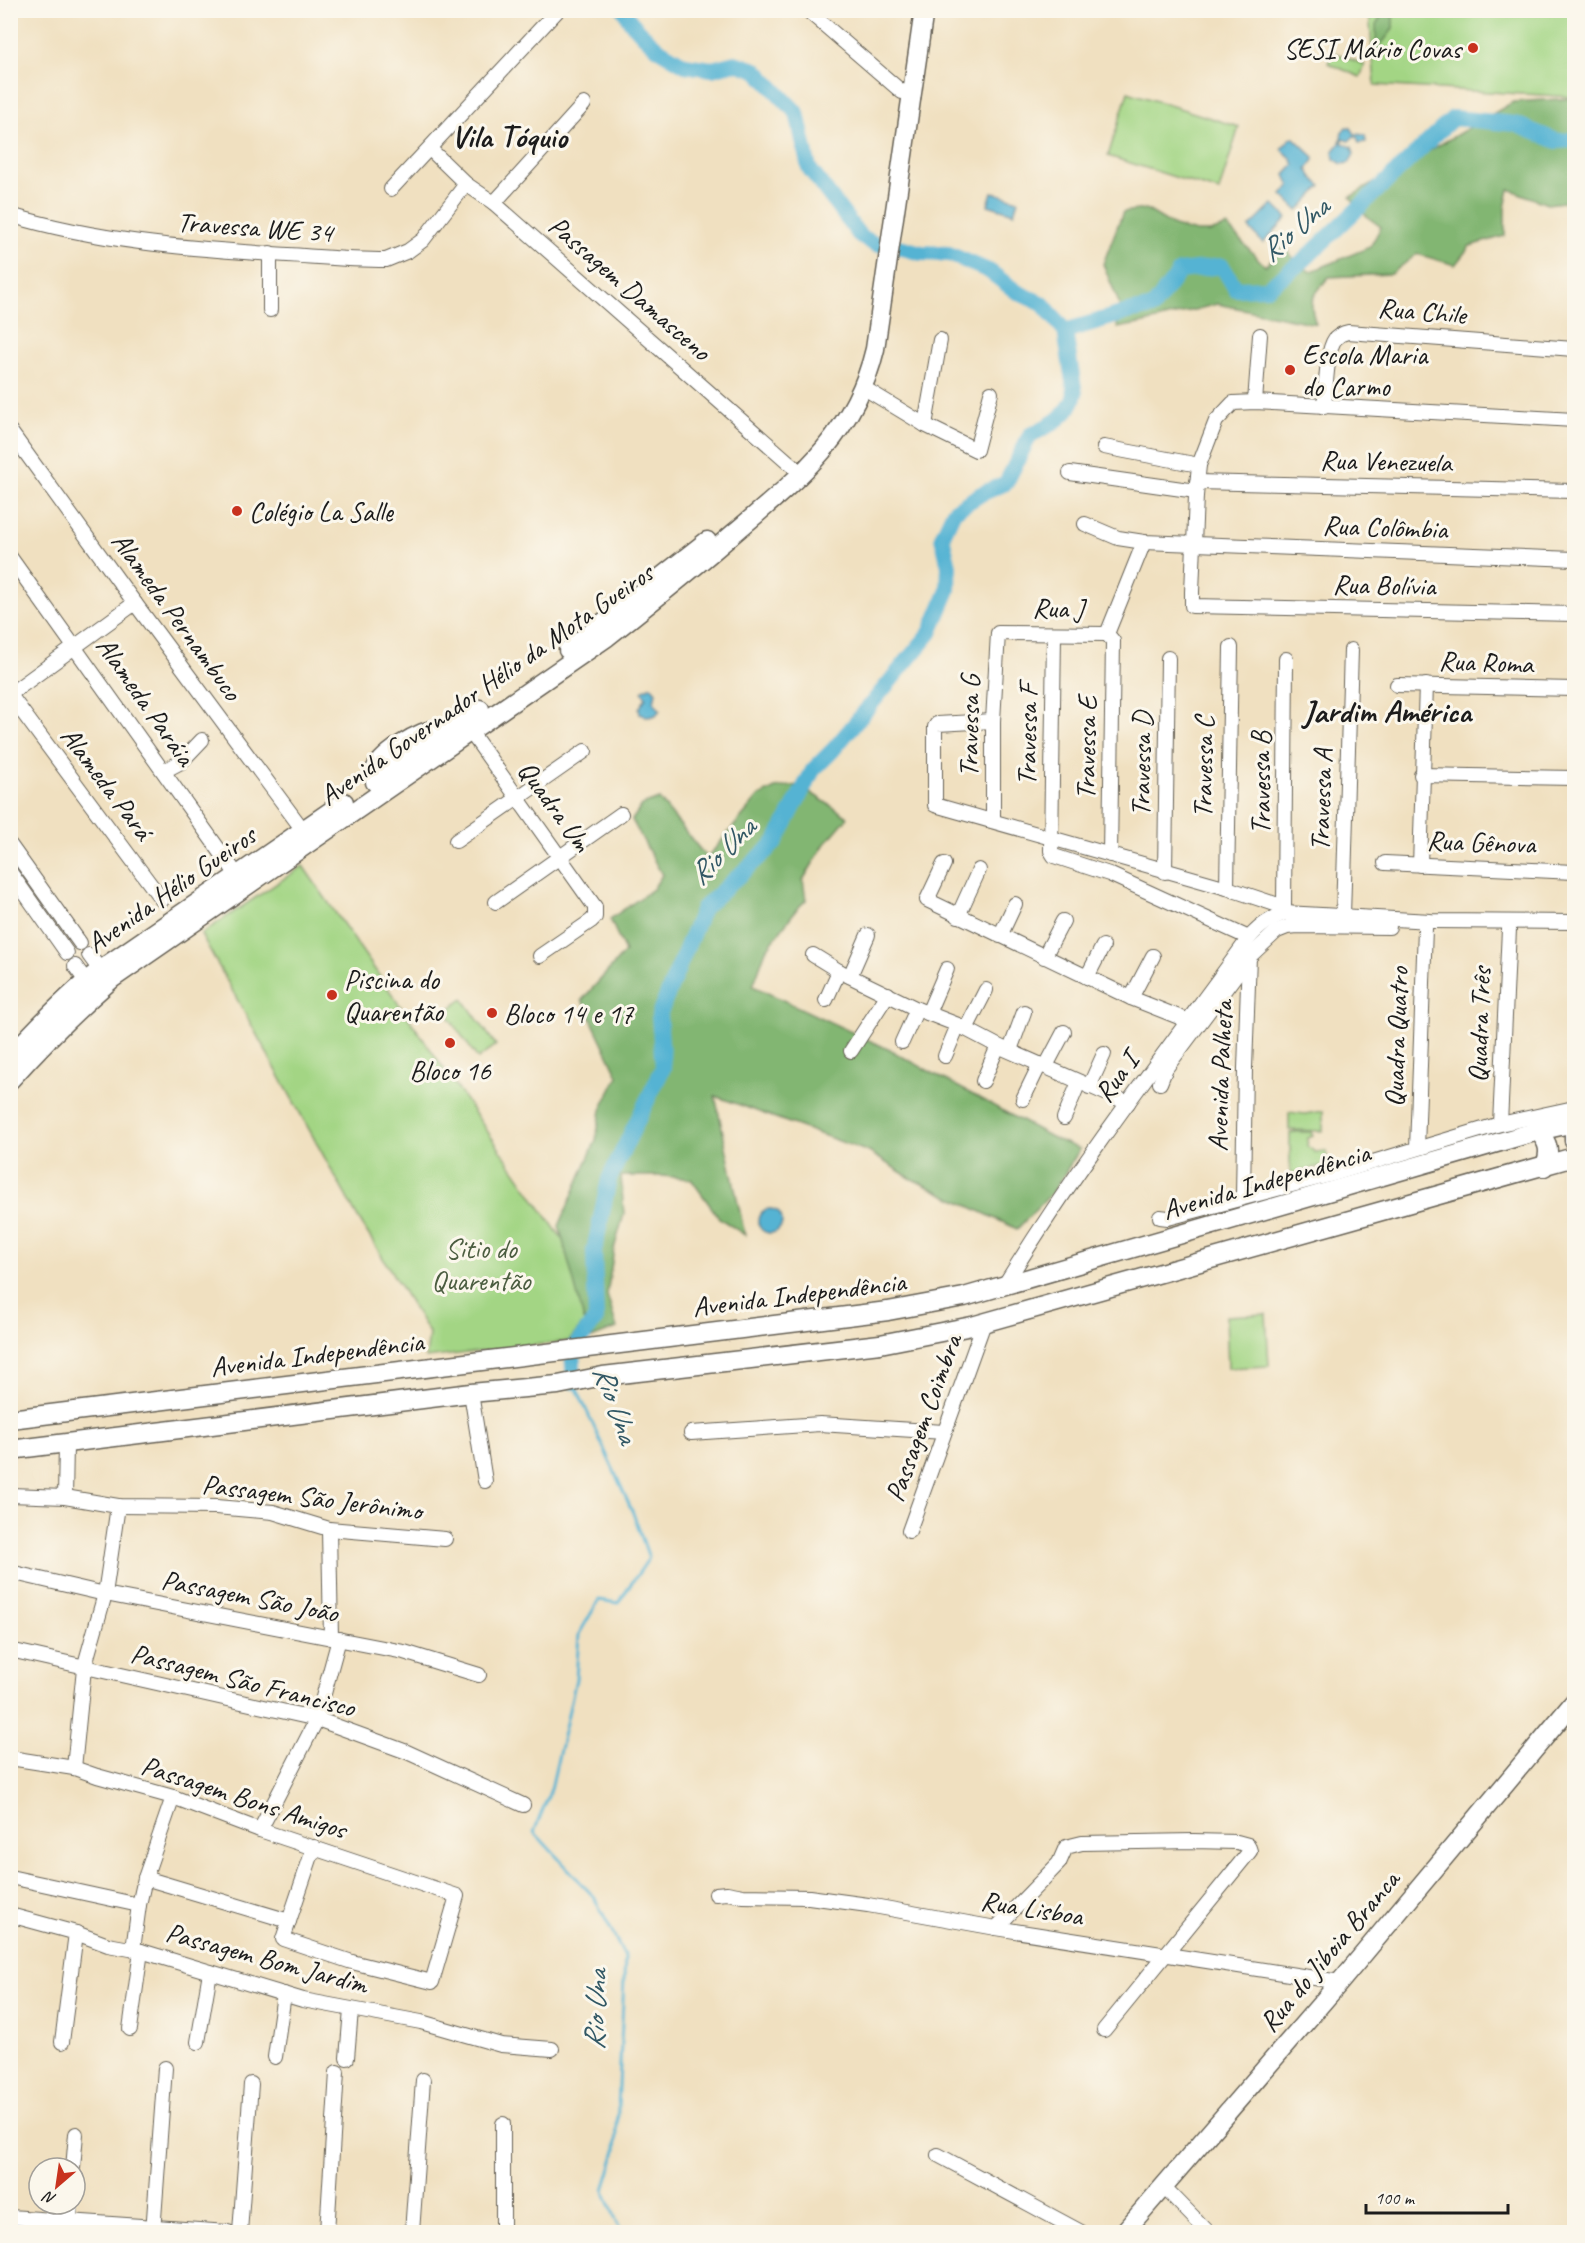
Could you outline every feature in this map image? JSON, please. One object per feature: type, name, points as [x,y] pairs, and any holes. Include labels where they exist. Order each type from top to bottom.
[{"type":"main road","points":[[882,258],[914,10]]},
{"type":"main road","points":[[886,234],[902,174],[924,10]]},
{"type":"main road","name":"Avenida Governador Hélio da Mota Gueiros","points":[[379,786],[373,775],[376,766],[400,746],[432,729],[447,731],[592,632],[695,550],[809,452],[832,422],[859,368],[882,258]]},
{"type":"main road","name":"Avenida Governador Hélio da Mota Gueiros","points":[[10,1080],[79,1006],[113,978],[379,786],[471,730],[607,637],[803,475],[842,428],[864,388],[875,349],[882,258]]},
{"type":"main road","name":"Avenida Hélio Gueiros","points":[[10,1057],[37,1028],[93,976],[303,830],[379,786]]},
{"type":"main road","name":"Avenida Independência","points":[[10,1419],[888,1311],[964,1297],[1538,1131],[1575,1123]]},
{"type":"main road","points":[[1538,1131],[1548,1144],[1549,1151],[1544,1167]]},
{"type":"main road","points":[[1575,1133],[1575,1141]]},
{"type":"main road","name":"Avenida Independência","points":[[10,1450],[880,1344],[978,1324],[1575,1157]]},
{"type":"main road","points":[[1004,1286],[998,1302],[1004,1317]]},
{"type":"main road","points":[[964,1297],[974,1305],[978,1324]]},
{"type":"main road","name":"Rua do Jiboia Branca","points":[[1124,2232],[1341,1982],[1575,1702]]},
{"type":"street","points":[[391,189],[558,10]]},
{"type":"street","points":[[807,10],[902,92]]},
{"type":"street","points":[[494,203],[584,104]]},
{"type":"street","name":"Passagem Damasceno","points":[[430,149],[466,184],[494,203],[794,467]]},
{"type":"street","name":"Travessa WE 34","points":[[10,215],[56,228],[160,246],[386,260],[408,251],[423,240],[466,184]]},
{"type":"street","points":[[270,254],[270,310]]},
{"type":"street","name":"Rua Chile","points":[[1324,406],[1330,352],[1334,340],[1348,332],[1575,349]]},
{"type":"street","points":[[1255,402],[1260,335]]},
{"type":"street","points":[[926,425],[940,340]]},
{"type":"street","points":[[864,388],[926,425],[976,450],[991,393]]},
{"type":"street","points":[[1194,545],[1199,465],[1216,421],[1233,403],[1255,402],[1575,420]]},
{"type":"street","name":"Alameda Pernambuco","points":[[10,431],[303,830]]},
{"type":"street","points":[[1104,447],[1199,465]]},
{"type":"street","name":"Rua Venezuela","points":[[1070,473],[1197,486],[1575,490]]},
{"type":"street","name":"Rua Colômbia","points":[[1085,524],[1118,538],[1144,542],[1575,559]]},
{"type":"street","points":[[1110,638],[1144,542]]},
{"type":"street","name":"Rua Bolívia","points":[[1194,545],[1192,606],[1575,614]]},
{"type":"street","points":[[10,557],[16,574],[73,649],[234,877]]},
{"type":"street","points":[[10,695],[135,603]]},
{"type":"street","name":"Rua J","points":[[998,633],[1110,638]]},
{"type":"street","name":"Travessa G","points":[[993,820],[993,721],[998,633]]},
{"type":"street","name":"Travessa F","points":[[1051,837],[1054,634]]},
{"type":"street","name":"Travessa E","points":[[1110,638],[1110,855]]},
{"type":"street","name":"Travessa C","points":[[1227,888],[1230,647]]},
{"type":"street","name":"Alameda Paráia","points":[[73,649],[164,771],[234,877]]},
{"type":"street","name":"Travessa A","points":[[1343,915],[1351,650]]},
{"type":"street","name":"Travessa D","points":[[1165,872],[1168,658]]},
{"type":"street","name":"Travessa B","points":[[1285,910],[1286,659]]},
{"type":"street","name":"Rua Roma","points":[[1397,684],[1575,689]]},
{"type":"street","points":[[1420,865],[1425,686]]},
{"type":"street","name":"Alameda Pará","points":[[10,695],[162,900]]},
{"type":"street","points":[[993,721],[938,724],[935,727],[935,805],[1227,888],[1285,910],[1431,921],[1575,922]]},
{"type":"street","name":"Quadra Um","points":[[471,730],[597,912],[591,921],[540,956]]},
{"type":"street","points":[[164,771],[181,762],[202,740]]},
{"type":"street","points":[[456,841],[585,751]]},
{"type":"street","points":[[1421,775],[1575,778]]},
{"type":"street","points":[[496,902],[621,814]]},
{"type":"street","points":[[1051,837],[1051,851],[1054,856],[1109,874],[1249,938]]},
{"type":"street","points":[[10,845],[80,943]]},
{"type":"street","name":"Rua Gênova","points":[[1385,863],[1575,872]]},
{"type":"street","points":[[944,864],[927,900],[1131,999],[1188,1021]]},
{"type":"street","points":[[957,916],[979,870]]},
{"type":"street","points":[[10,872],[67,953]]},
{"type":"street","points":[[46,922],[50,898]]},
{"type":"street","points":[[999,936],[1015,904]]},
{"type":"street","name":"Rua I","points":[[1004,1286],[1033,1236],[1249,938],[1259,927],[1285,910]]},
{"type":"street","points":[[1044,957],[1063,921]]},
{"type":"street","points":[[1160,1083],[1166,1068],[1250,956],[1266,939],[1287,927],[1339,925],[1575,930]]},
{"type":"street","name":"Quadra Quatro","points":[[1417,1148],[1425,928]]},
{"type":"street","name":"Quadra Três","points":[[1500,1124],[1509,929]]},
{"type":"street","points":[[826,1000],[868,935]]},
{"type":"street","points":[[1087,977],[1103,946]]},
{"type":"street","points":[[89,955],[93,976]]},
{"type":"street","points":[[813,956],[922,1011],[962,1027],[1128,1104]]},
{"type":"street","points":[[1131,999],[1153,956]]},
{"type":"street","name":"Avenida Palheta","points":[[1243,1197],[1250,956]]},
{"type":"street","points":[[75,966],[93,976]]},
{"type":"street","points":[[902,1042],[947,969]]},
{"type":"street","points":[[945,1056],[986,990]]},
{"type":"street","points":[[863,1023],[882,992]]},
{"type":"street","points":[[851,1051],[882,992]]},
{"type":"street","points":[[983,1081],[1024,1012]]},
{"type":"street","points":[[1023,1099],[1064,1032]]},
{"type":"street","points":[[1064,1118],[1104,1054]]},
{"type":"street","points":[[1160,1217],[1168,1218],[1333,1174],[1500,1124],[1575,1108]]},
{"type":"street","name":"Passagem Coimbra","points":[[909,1531],[944,1432],[978,1324]]},
{"type":"street","points":[[471,1393],[485,1481]]},
{"type":"street","points":[[691,1433],[820,1424],[944,1432]]},
{"type":"street","points":[[65,1497],[66,1444]]},
{"type":"street","name":"Passagem São Jerônimo","points":[[10,1495],[65,1497],[118,1506],[216,1506],[273,1512],[329,1529],[445,1539]]},
{"type":"street","points":[[74,1768],[84,1668],[105,1594],[118,1506]]},
{"type":"street","points":[[260,1830],[317,1719],[335,1638],[329,1529]]},
{"type":"street","name":"Passagem São João","points":[[10,1572],[105,1594],[404,1652],[479,1675]]},
{"type":"street","name":"Passagem São Francisco","points":[[10,1650],[317,1719],[407,1752],[523,1805]]},
{"type":"street","name":"Passagem Bons Amigos","points":[[10,1758],[74,1768],[173,1797],[260,1830],[458,1896],[432,1982],[352,1962],[283,1939],[289,1921]]},
{"type":"street","points":[[130,2029],[139,1905],[145,1878],[173,1797]]},
{"type":"street","points":[[996,1928],[1059,1863],[1066,1847],[1082,1843],[1193,1841],[1237,1842],[1248,1845],[1250,1848],[1246,1856],[1104,2030]]},
{"type":"street","points":[[145,1878],[289,1921],[314,1847]]},
{"type":"street","points":[[10,1877],[139,1905]]},
{"type":"street","name":"Rua Lisboa","points":[[716,1894],[809,1897],[868,1905],[996,1928],[1341,1982]]},
{"type":"street","name":"Passagem Bom Jardim","points":[[10,1915],[284,1994],[351,2010],[421,2022],[501,2045],[552,2049]]},
{"type":"street","points":[[62,2042],[76,1933]]},
{"type":"street","points":[[198,2042],[210,1972]]},
{"type":"street","points":[[275,2057],[284,1994]]},
{"type":"street","points":[[347,2058],[351,2010]]},
{"type":"street","points":[[153,2229],[165,2068]]},
{"type":"street","points":[[327,2232],[337,2072]]},
{"type":"street","points":[[412,2232],[423,2080]]},
{"type":"street","points":[[240,2232],[251,2084]]},
{"type":"street","points":[[503,2124],[503,2232]]},
{"type":"street","points":[[75,2156],[76,2134]]},
{"type":"street","points":[[938,2155],[1081,2232]]},
{"type":"street","points":[[1164,2187],[1208,2232]]},
{"type":"street","points":[[10,2217],[69,2227],[228,2232]]},
{"type":"green space","name":"SESI Mário Covas","points":[[1369,11],[1574,11],[1574,97],[1375,85]]},
{"type":"green space","points":[[1384,11],[1393,11],[1393,29],[1376,51],[1376,25]]},
{"type":"green space","points":[[1333,52],[1365,65],[1360,77],[1328,63]]},
{"type":"green space","points":[[1128,92],[1239,127],[1219,191],[1108,156]]},
{"type":"green space","points":[[1574,98],[1574,204],[1564,202],[1547,204],[1509,189],[1505,208],[1505,236],[1470,246],[1455,265],[1417,254],[1391,274],[1329,277],[1313,298],[1312,308],[1316,324],[1217,304],[1117,328],[1119,303],[1103,264],[1123,212],[1146,209],[1174,226],[1196,232],[1210,232],[1227,226],[1265,266],[1286,244],[1290,255],[1310,272],[1370,247],[1381,227],[1366,216],[1350,197],[1513,102]]},
{"type":"green space","points":[[799,785],[848,817],[824,845],[803,880],[806,900],[766,950],[753,986],[890,1050],[1055,1139],[1080,1149],[1053,1192],[1017,1229],[910,1178],[869,1152],[715,1096],[745,1235],[719,1218],[691,1179],[621,1176],[624,1214],[614,1249],[607,1295],[617,1328],[589,1339],[559,1226],[596,1140],[601,1110],[618,1076],[582,1000],[625,952],[610,919],[653,889],[662,875],[632,820],[642,805],[659,799],[707,858],[759,796],[775,788]]},
{"type":"green space","name":"Sitio do Quarentão","points":[[303,866],[581,1266],[591,1314],[569,1341],[426,1358],[429,1333],[357,1216],[201,934]]},
{"type":"green space","points":[[463,999],[496,1045],[478,1059],[445,1012]]},
{"type":"green space","points":[[1323,1111],[1323,1131],[1289,1130],[1289,1112],[1305,1114]]},
{"type":"green space","points":[[1311,1132],[1313,1136],[1308,1138],[1307,1146],[1315,1152],[1326,1151],[1328,1160],[1325,1165],[1290,1174],[1290,1133]]},
{"type":"green space","points":[[1266,1314],[1269,1366],[1228,1368],[1226,1316]]},
{"type":"water","points":[[1346,127],[1351,128],[1355,134],[1365,135],[1366,142],[1359,143],[1357,137],[1354,136],[1349,141],[1342,139],[1342,143],[1352,147],[1354,154],[1349,163],[1342,164],[1334,159],[1333,152],[1340,143],[1342,132]]},
{"type":"water","points":[[1291,138],[1294,138],[1314,157],[1307,169],[1321,186],[1298,211],[1282,195],[1290,186],[1285,175],[1294,165],[1291,158],[1281,149]]},
{"type":"water","points":[[992,192],[1018,200],[1014,213],[988,205]]},
{"type":"water","points":[[1273,204],[1287,218],[1263,243],[1249,228]]},
{"type":"water","points":[[651,686],[656,692],[654,702],[660,710],[656,715],[649,717],[640,714],[639,709],[646,697],[642,691]]},
{"type":"water","points":[[770,1209],[779,1212],[782,1221],[779,1230],[770,1233],[761,1230],[758,1221],[761,1212]]},
{"type":"waterway","points":[[624,10],[630,21],[644,36],[660,50],[685,65],[712,69],[735,63],[756,70],[797,113],[809,168],[860,236],[875,244],[896,246],[921,253],[949,254],[989,271],[1017,292],[1043,304],[1065,331]]},
{"type":"waterway","name":"Rio Una","points":[[574,1382],[572,1350],[596,1319],[594,1251],[609,1179],[663,1068],[659,1015],[703,908],[775,843],[813,770],[833,750],[930,633],[948,590],[949,566],[942,537],[954,511],[981,494],[1006,483],[1030,435],[1058,419],[1072,402],[1075,394],[1065,331],[1153,307],[1180,271],[1222,266],[1236,289],[1267,288],[1303,261],[1453,118],[1515,124],[1557,141],[1574,140]]},
{"type":"waterway","name":"Rio Una","points":[[576,1387],[633,1513],[649,1558],[618,1603],[599,1600],[579,1634],[576,1679],[551,1789],[534,1832],[594,1897],[625,1957],[616,2151],[604,2190],[621,2232]]},
{"type":"place","name":"SESI Mário Covas","points":[[1473,48]]},
{"type":"place","name":"Escola Maria do Carmo","points":[[1290,370]]},
{"type":"place","name":"Colégio La Salle","points":[[237,511]]},
{"type":"place","name":"Piscina do Quarentão","points":[[332,995]]},
{"type":"place","name":"Bloco 14 e 17","points":[[492,1013]]},
{"type":"place","name":"Bloco 16","points":[[450,1043]]},
{"type":"district","name":"Vila Tóquio","points":[[509,136]]},
{"type":"district","name":"Jardim América","points":[[1387,711]]}]
